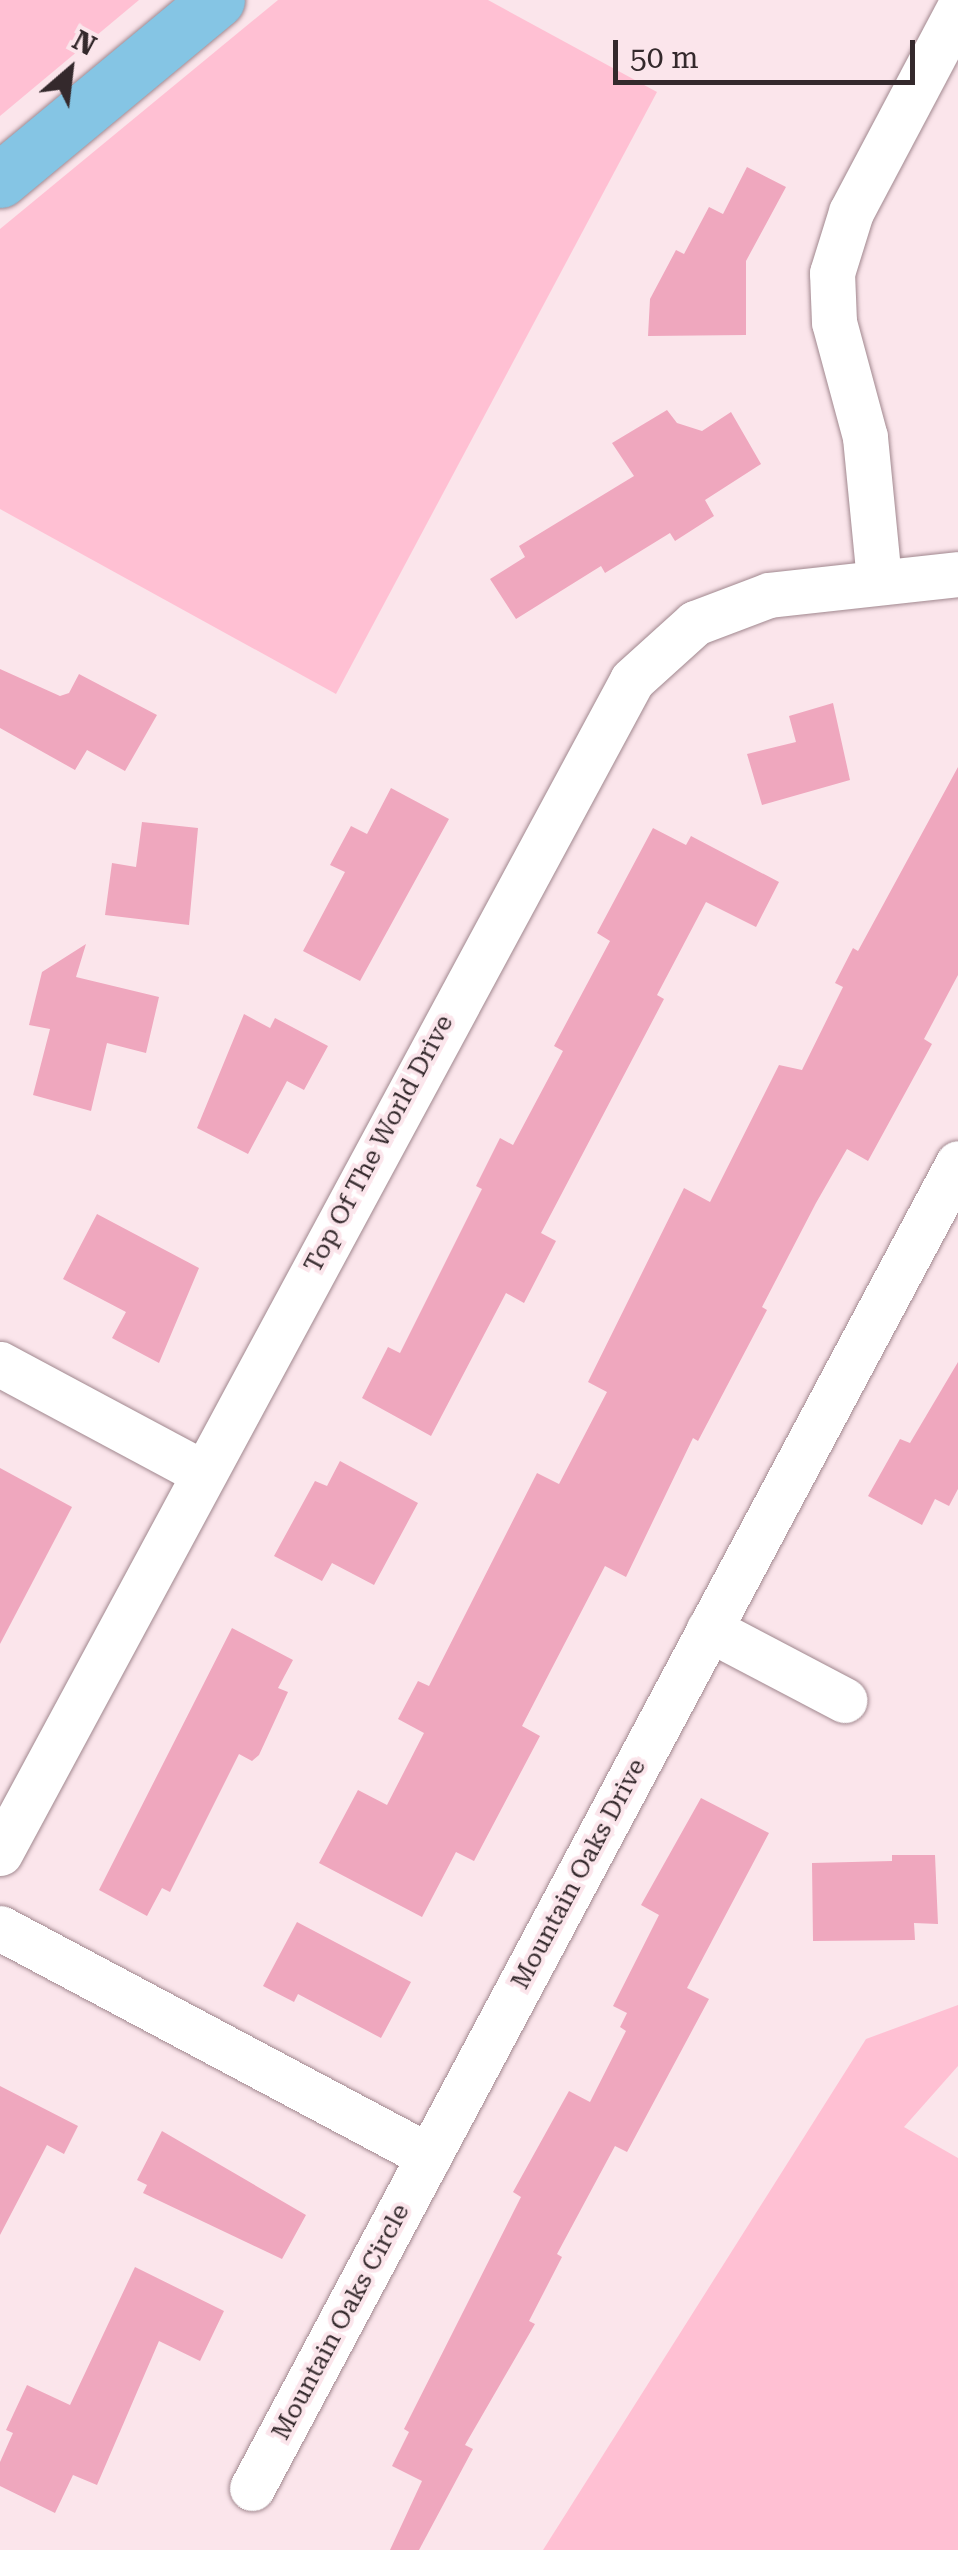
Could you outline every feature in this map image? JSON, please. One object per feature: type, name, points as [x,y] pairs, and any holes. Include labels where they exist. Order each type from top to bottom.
[{"type":"main road","points":[[0,180],[217,0]]},
{"type":"street","points":[[879,580],[865,438],[834,322],[832,273],[851,212],[958,10]]},
{"type":"street","name":"Top Of The World Drive","points":[[0,1853],[632,680],[695,623],[731,608],[807,588],[958,574]]},
{"type":"street","name":"Mountain Oaks Drive","points":[[429,2156],[958,1164]]},
{"type":"street","points":[[0,1364],[203,1473]]},
{"type":"street","points":[[709,1628],[844,1700]]},
{"type":"street","points":[[0,1928],[429,2156]]},
{"type":"street","name":"Mountain Oaks Circle","points":[[252,2488],[429,2156]]},
{"type":"shaded area","points":[[0,0],[139,0],[0,116]]},
{"type":"shaded area","points":[[278,0],[488,0],[657,92],[336,694],[0,509],[0,229]]},
{"type":"shaded area","points":[[958,2005],[958,2066],[904,2127],[958,2158],[958,2550],[543,2550],[866,2039]]},
{"type":"building","points":[[747,167],[786,187],[746,261],[746,335],[648,336],[650,299],[676,250],[684,254],[709,207],[723,214]]},
{"type":"building","points":[[667,410],[677,423],[702,431],[731,412],[761,464],[705,500],[714,516],[675,541],[670,533],[605,573],[601,566],[516,619],[490,579],[525,557],[519,546],[634,476],[612,443]]},
{"type":"building","points":[[0,669],[60,696],[69,693],[79,674],[157,715],[125,771],[87,750],[75,770],[0,728]]},
{"type":"building","points":[[833,703],[850,780],[762,805],[747,754],[796,742],[789,716]]},
{"type":"building","points":[[958,767],[958,975],[924,1039],[932,1044],[868,1161],[847,1149],[762,1307],[767,1310],[698,1441],[693,1438],[626,1577],[605,1566],[522,1726],[540,1736],[474,1861],[456,1852],[422,1917],[319,1863],[358,1790],[387,1805],[424,1733],[398,1719],[418,1681],[429,1686],[537,1473],[559,1484],[607,1392],[588,1382],[684,1188],[710,1202],[779,1065],[802,1070],[843,987],[835,983],[853,948],[858,951]]},
{"type":"building","points":[[391,788],[449,819],[360,981],[303,951],[345,872],[330,865],[351,826],[367,834]]},
{"type":"building","points":[[142,822],[198,828],[189,925],[105,915],[112,863],[136,867]]},
{"type":"building","points":[[653,828],[686,845],[691,836],[779,882],[756,927],[706,902],[657,995],[664,999],[541,1233],[556,1241],[524,1303],[506,1293],[431,1436],[362,1398],[388,1347],[400,1353],[482,1189],[476,1186],[500,1138],[513,1145],[563,1051],[554,1046],[610,941],[597,933]]},
{"type":"building","points":[[86,944],[76,977],[159,997],[146,1053],[107,1043],[91,1111],[33,1095],[50,1029],[29,1025],[42,972]]},
{"type":"building","points":[[244,1014],[270,1028],[275,1018],[328,1046],[304,1090],[287,1081],[248,1154],[197,1128]]},
{"type":"building","points":[[97,1214],[199,1268],[159,1363],[112,1338],[126,1312],[63,1279]]},
{"type":"building","points":[[958,1362],[958,1489],[949,1506],[935,1499],[922,1525],[868,1496],[900,1439],[910,1443]]},
{"type":"building","points":[[340,1461],[418,1503],[374,1585],[332,1563],[322,1581],[274,1556],[315,1481],[327,1486]]},
{"type":"building","points":[[0,1468],[72,1507],[0,1644]]},
{"type":"building","points":[[232,1628],[293,1660],[278,1688],[288,1692],[259,1755],[252,1761],[239,1754],[170,1892],[162,1888],[147,1916],[99,1890]]},
{"type":"building","points":[[701,1798],[769,1833],[687,1988],[709,1999],[627,2152],[615,2146],[557,2254],[562,2257],[529,2321],[535,2324],[465,2445],[473,2449],[419,2550],[390,2550],[422,2481],[392,2466],[409,2432],[404,2429],[521,2197],[513,2192],[569,2091],[590,2102],[626,2031],[620,2027],[627,2013],[613,2006],[659,1915],[641,1905]]},
{"type":"building","points":[[892,1855],[935,1855],[938,1924],[914,1923],[915,1940],[813,1941],[812,1863],[892,1861]]},
{"type":"building","points":[[297,1922],[411,1982],[381,2038],[298,1994],[294,2002],[263,1986]]},
{"type":"building","points":[[0,2086],[78,2126],[64,2154],[47,2145],[0,2235]]},
{"type":"building","points":[[162,2131],[306,2215],[282,2259],[143,2193],[147,2185],[137,2180]]},
{"type":"building","points":[[135,2267],[224,2311],[200,2361],[159,2341],[97,2485],[73,2475],[55,2513],[0,2486],[0,2462],[13,2433],[6,2430],[27,2385],[70,2405]]}]
